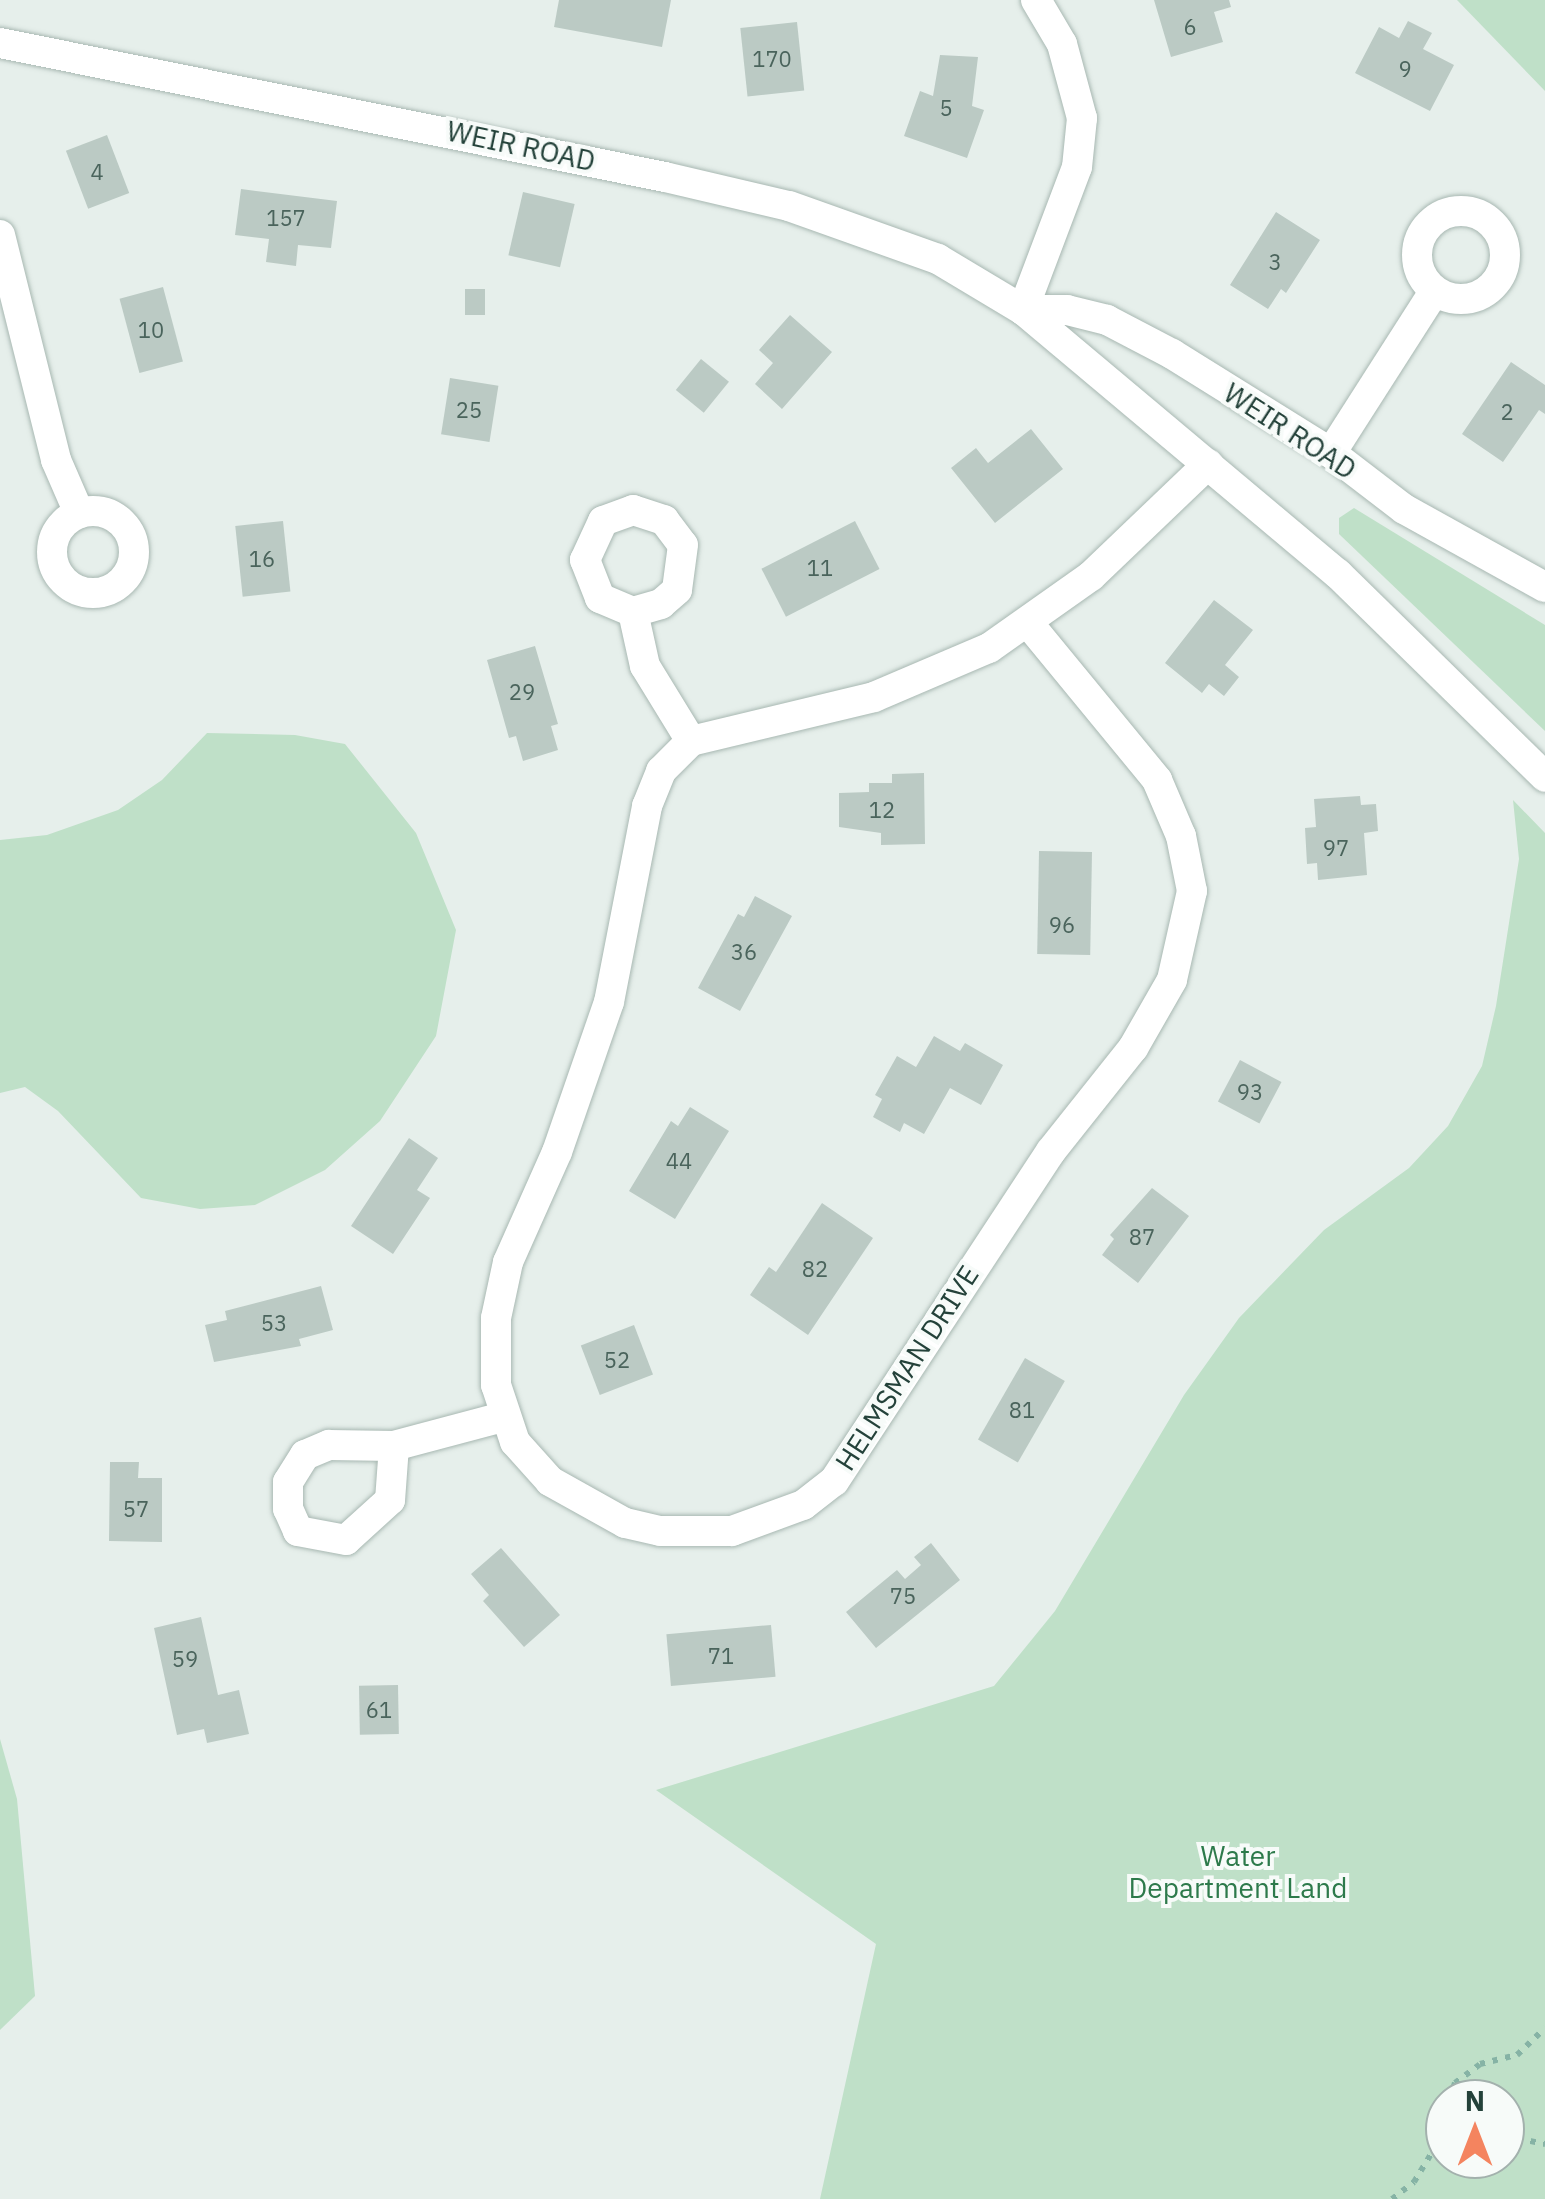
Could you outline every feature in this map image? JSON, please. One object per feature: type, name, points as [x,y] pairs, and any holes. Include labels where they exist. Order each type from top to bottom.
[{"type":"street","points":[[1022,310],[1077,168],[1082,118],[1075,76],[1036,0]]},
{"type":"street","name":"WEIR ROAD","points":[[0,42],[789,206],[938,260],[1022,310],[1338,574],[1545,777]]},
{"type":"street","points":[[0,235],[56,460],[79,514]]},
{"type":"street","points":[[1331,453],[1434,292]]},
{"type":"street","name":"WEIR ROAD","points":[[1022,310],[1067,310],[1107,320],[1331,453],[1404,509],[1545,588]]},
{"type":"street","points":[[633,612],[645,666],[691,741],[874,697],[934,675],[1028,624],[1119,552],[1208,464]]},
{"type":"street","name":"HELMSMAN DRIVE","points":[[691,741],[660,770],[647,806],[610,1002],[557,1152],[508,1262],[496,1318],[502,1417],[530,1462],[550,1482],[626,1524],[660,1532],[732,1531],[803,1504],[857,1454],[996,1231],[1133,1048],[1176,967],[1190,916],[1188,861],[1157,780],[1028,624]]},
{"type":"street","points":[[394,1446],[502,1417]]},
{"type":"path","points":[[1460,2079],[1480,2064],[1517,2055],[1545,2028]]},
{"type":"path","points":[[1392,2199],[1414,2182],[1425,2164]]},
{"type":"green space","points":[[1457,0],[1545,0],[1545,91]]},
{"type":"green space","points":[[1354,508],[1545,625],[1545,731],[1339,534],[1339,518]]},
{"type":"green space","points":[[207,733],[295,735],[345,744],[416,833],[456,930],[436,1036],[380,1121],[325,1170],[255,1205],[200,1209],[141,1198],[58,1111],[25,1087],[0,1093],[0,840],[47,835],[118,810],[162,780]]},
{"type":"green space","name":"Water Department Land","points":[[1513,800],[1545,833],[1545,2199],[820,2199],[876,1944],[656,1790],[994,1686],[1055,1611],[1184,1395],[1239,1318],[1324,1230],[1409,1168],[1448,1126],[1482,1066],[1496,1006],[1519,859]]},
{"type":"green space","points":[[0,1739],[17,1799],[35,1996],[0,2030]]},
{"type":"building","points":[[559,0],[671,0],[662,47],[554,27]]},
{"type":"building","points":[[1154,0],[1229,0],[1231,7],[1214,12],[1223,42],[1171,57]]},
{"type":"building","points":[[1408,21],[1432,33],[1423,49],[1454,65],[1430,111],[1355,73],[1379,27],[1399,38]]},
{"type":"building","points":[[797,22],[804,91],[748,97],[740,28]]},
{"type":"building","points":[[940,55],[978,57],[972,106],[984,110],[967,158],[904,136],[920,91],[933,96]]},
{"type":"building","points":[[107,135],[129,193],[88,209],[66,151]]},
{"type":"building","points":[[241,189],[337,201],[331,248],[298,245],[296,266],[266,262],[269,239],[235,235]]},
{"type":"building","points":[[523,192],[575,204],[560,267],[508,255]]},
{"type":"building","points":[[1276,212],[1320,240],[1286,293],[1281,289],[1268,309],[1230,285]]},
{"type":"building","points":[[163,287],[183,361],[139,373],[120,299]]},
{"type":"building","points":[[465,289],[485,289],[485,315],[465,315]]},
{"type":"building","points":[[790,315],[832,352],[782,409],[755,384],[773,363],[759,350]]},
{"type":"building","points":[[701,359],[729,382],[704,413],[676,390]]},
{"type":"building","points":[[1511,362],[1545,385],[1545,414],[1539,410],[1503,462],[1462,434]]},
{"type":"building","points":[[450,378],[498,386],[489,442],[441,434]]},
{"type":"building","points":[[1031,429],[1063,469],[995,523],[951,468],[976,448],[988,463]]},
{"type":"building","points":[[283,521],[290,592],[243,597],[235,526]]},
{"type":"building","points":[[855,521],[880,569],[786,617],[761,569]]},
{"type":"building","points":[[1214,600],[1253,630],[1225,665],[1239,677],[1224,696],[1209,684],[1202,693],[1165,663]]},
{"type":"building","points":[[535,646],[558,724],[551,726],[558,750],[523,761],[516,736],[509,738],[487,660]]},
{"type":"building","points":[[924,773],[925,844],[881,845],[881,833],[839,827],[839,793],[869,792],[869,783],[892,783],[892,774]]},
{"type":"building","points":[[1360,796],[1361,805],[1376,804],[1378,831],[1364,833],[1367,875],[1318,880],[1317,863],[1307,864],[1305,828],[1316,827],[1314,799]]},
{"type":"building","points":[[1039,851],[1092,852],[1090,955],[1037,954]]},
{"type":"building","points":[[755,896],[792,916],[740,1011],[698,988],[738,914],[744,917]]},
{"type":"building","points":[[934,1036],[960,1051],[965,1043],[1003,1065],[981,1105],[950,1088],[924,1134],[904,1123],[900,1132],[873,1117],[882,1099],[875,1095],[897,1056],[916,1067]]},
{"type":"building","points":[[1240,1060],[1281,1082],[1259,1124],[1218,1101]]},
{"type":"building","points":[[690,1107],[729,1131],[675,1219],[629,1191],[671,1121],[678,1126]]},
{"type":"building","points":[[409,1138],[438,1158],[417,1190],[430,1198],[393,1254],[351,1226]]},
{"type":"building","points":[[1152,1188],[1189,1216],[1138,1283],[1102,1255],[1114,1239],[1110,1235]]},
{"type":"building","points":[[822,1203],[873,1238],[808,1335],[750,1295],[769,1267],[776,1272]]},
{"type":"building","points":[[321,1286],[333,1330],[299,1339],[301,1346],[214,1362],[205,1325],[227,1320],[225,1311]]},
{"type":"building","points":[[634,1325],[653,1374],[600,1395],[581,1345]]},
{"type":"building","points":[[1025,1358],[1065,1381],[1018,1462],[978,1439]]},
{"type":"building","points":[[110,1462],[139,1462],[138,1478],[162,1478],[162,1542],[109,1541]]},
{"type":"building","points":[[931,1543],[960,1580],[876,1648],[846,1612],[897,1570],[905,1579],[921,1565],[914,1557]]},
{"type":"building","points":[[501,1548],[560,1615],[524,1647],[483,1601],[489,1595],[471,1574]]},
{"type":"building","points":[[201,1617],[218,1695],[239,1690],[249,1734],[207,1743],[204,1729],[177,1735],[154,1628]]},
{"type":"building","points":[[771,1625],[776,1677],[671,1686],[666,1634]]},
{"type":"building","points":[[398,1685],[399,1734],[360,1735],[359,1686]]}]
